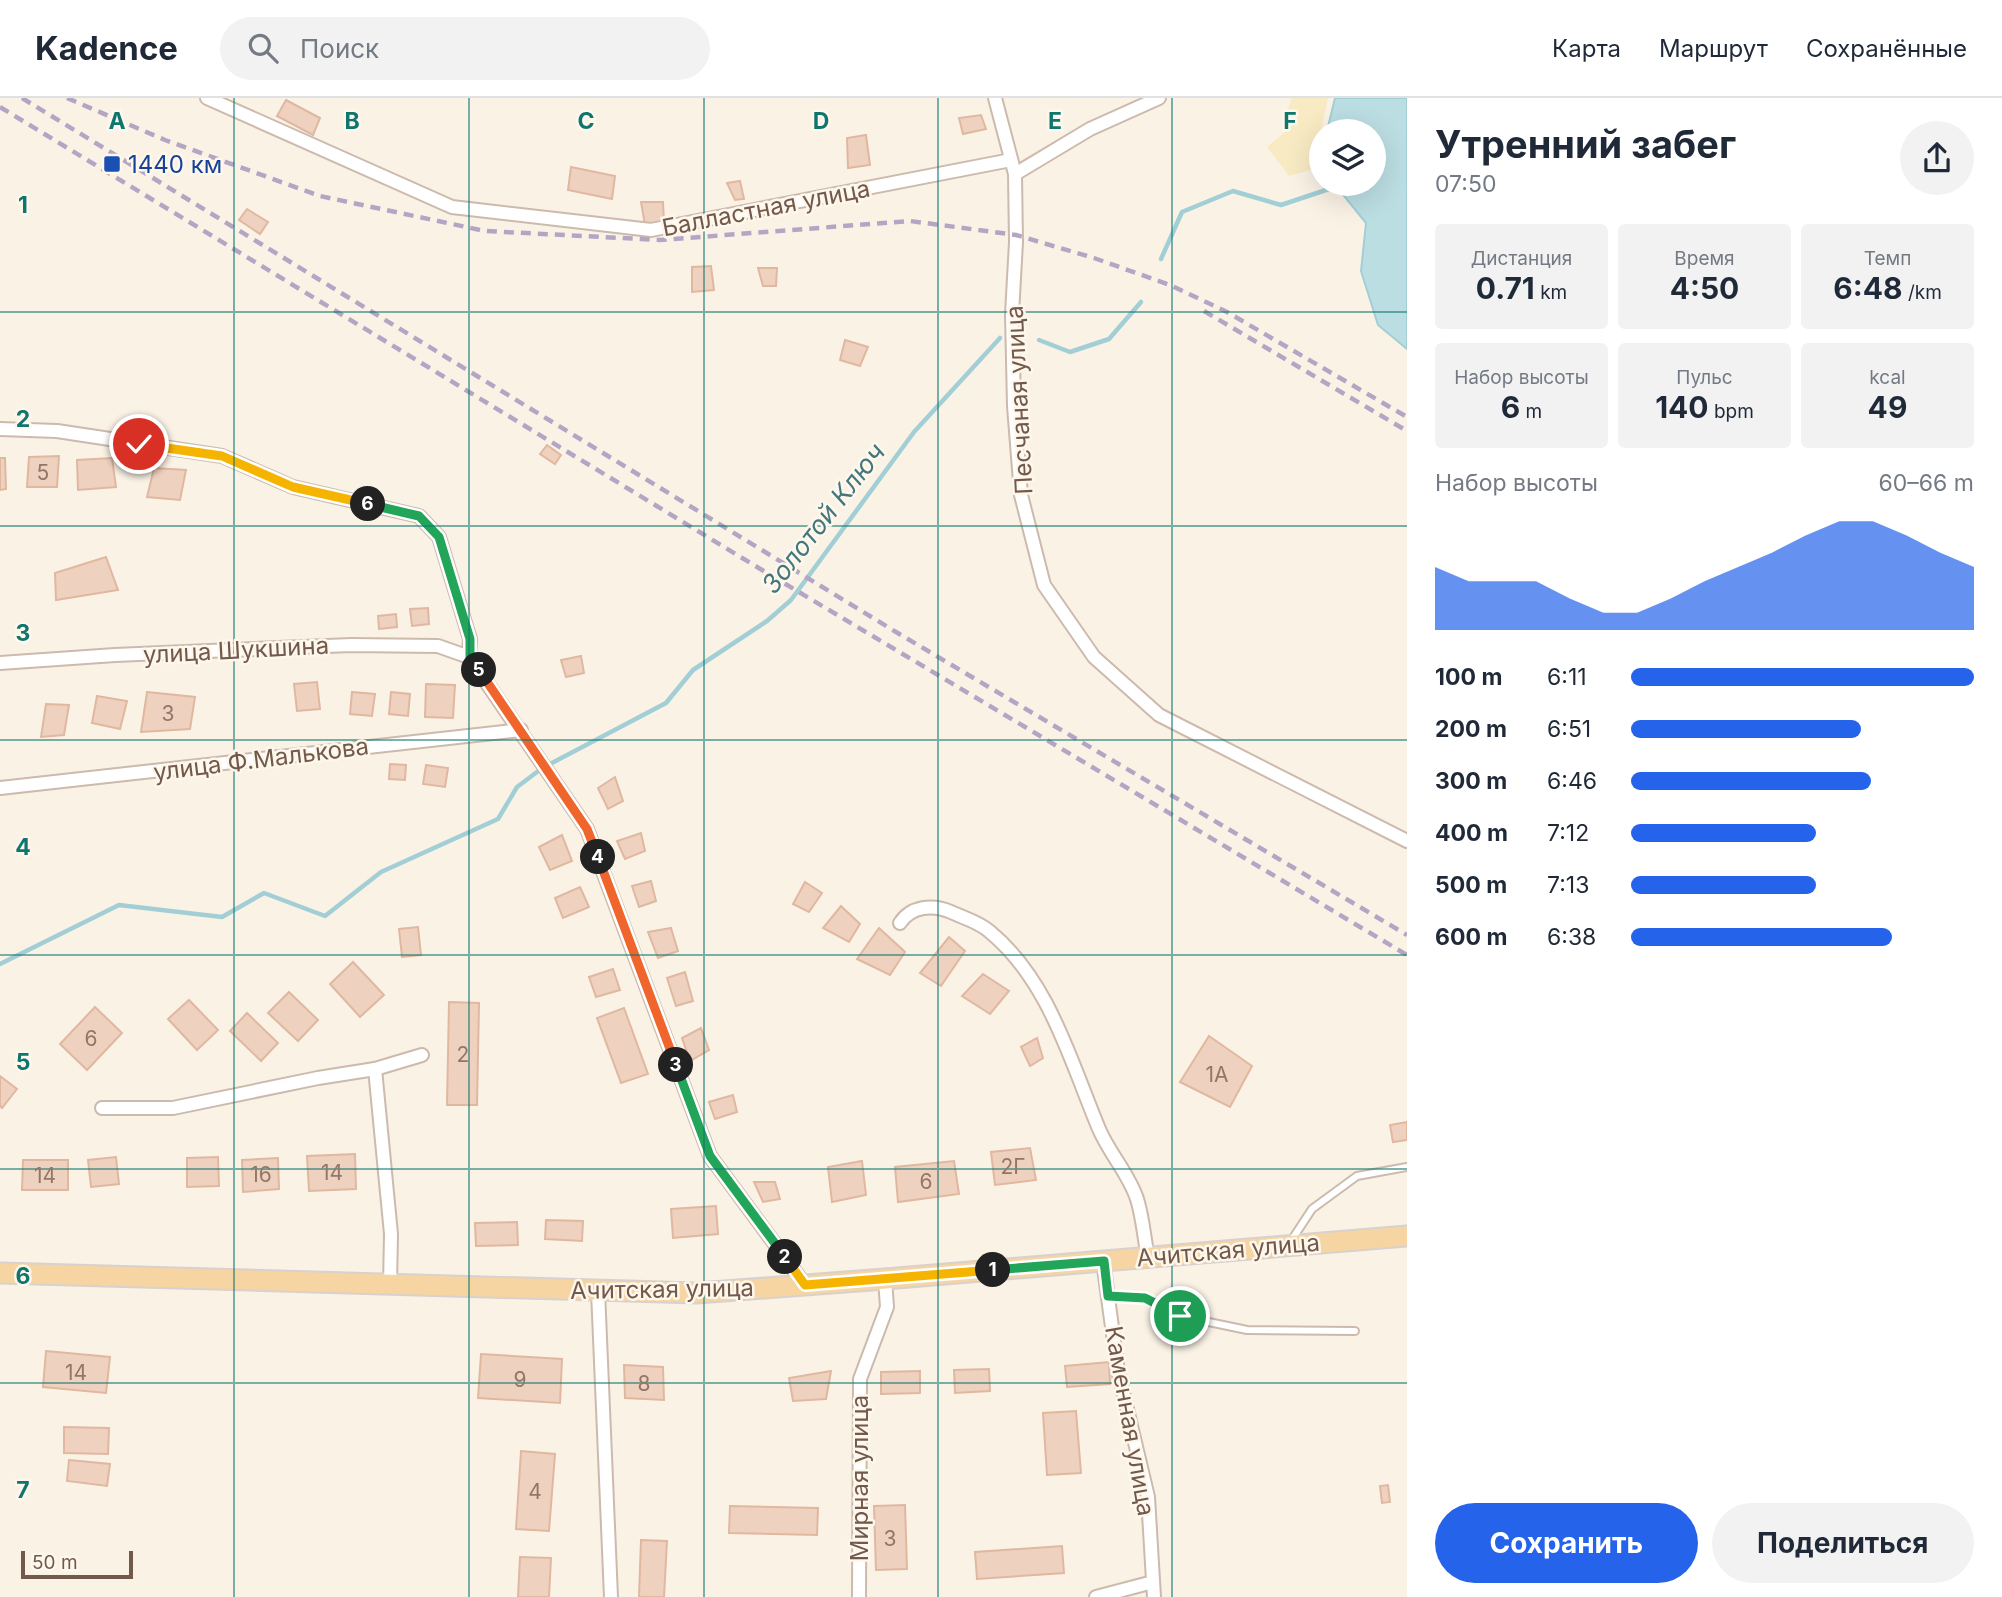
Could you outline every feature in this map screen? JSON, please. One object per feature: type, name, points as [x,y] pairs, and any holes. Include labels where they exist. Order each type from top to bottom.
[{"type":"main road","name":"Ачитская улица","points":[[0,1273],[697,1293],[1407,1236]]},
{"type":"street","name":"Балластная улица","points":[[207,98],[452,208],[652,230],[1011,160]]},
{"type":"street","name":"Песчаная улица","points":[[995,98],[1015,174],[1016,242],[1012,314],[1014,406],[1021,495],[1044,585],[1094,657],[1159,715],[1407,841]]},
{"type":"street","points":[[1015,174],[1090,129],[1159,98]]},
{"type":"street","points":[[0,429],[57,431],[222,456],[293,487],[419,516],[439,537],[470,639],[470,657],[587,829],[710,1156],[805,1285]]},
{"type":"street","name":"улица Шукшина","points":[[0,663],[351,645],[438,646],[470,657]]},
{"type":"street","name":"улица Ф.Малькова","points":[[0,788],[521,730]]},
{"type":"street","points":[[900,923],[905,914],[918,909],[941,908],[987,929],[1015,955],[1037,986],[1059,1031],[1102,1137],[1137,1198],[1148,1257]]},
{"type":"street","points":[[102,1108],[173,1108],[375,1069],[422,1055]]},
{"type":"street","points":[[375,1069],[391,1234],[390,1285]]},
{"type":"street","name":"Каменная улица","points":[[1104,1261],[1118,1371],[1148,1497],[1154,1597]]},
{"type":"street","name":"Мирная улица","points":[[859,1597],[860,1379],[887,1307],[885,1279]]},
{"type":"street","points":[[598,1291],[611,1597]]},
{"type":"street","points":[[1096,1597],[1153,1581]]},
{"type":"lane","points":[[1289,1245],[1312,1209],[1357,1176],[1407,1167]]},
{"type":"lane","points":[[1108,1296],[1145,1298],[1180,1316],[1247,1330],[1355,1331]]},
{"type":"sand","points":[[1292,98],[1328,98],[1324,119],[1309,119],[1309,170],[1289,176],[1267,147],[1286,131],[1285,116]]},
{"type":"water","points":[[1335,98],[1407,98],[1407,349],[1378,325],[1361,271],[1366,223],[1345,196],[1386,196],[1386,119],[1330,119]]},
{"type":"building","points":[[286,100],[320,118],[313,135],[277,116]]},
{"type":"building","points":[[981,115],[986,129],[963,134],[959,118]]},
{"type":"building","points":[[866,135],[870,165],[848,168],[847,138]]},
{"type":"building","points":[[571,167],[615,176],[612,199],[568,190]]},
{"type":"building","points":[[740,181],[744,199],[735,200],[727,183]]},
{"type":"building","points":[[641,202],[663,202],[664,223],[645,225]]},
{"type":"building","points":[[247,209],[268,222],[260,234],[239,220]]},
{"type":"building","points":[[711,266],[714,290],[692,292],[692,267]]},
{"type":"building","points":[[758,268],[777,268],[776,286],[763,286]]},
{"type":"building","points":[[845,340],[868,347],[860,366],[840,360]]},
{"type":"building","points":[[547,445],[561,455],[555,464],[540,454]]},
{"type":"building","points":[[59,456],[57,487],[27,487],[29,457]]},
{"type":"building","points":[[0,458],[5,458],[6,489],[0,490]]},
{"type":"building","points":[[112,458],[116,487],[78,490],[77,460]]},
{"type":"building","points":[[154,468],[186,470],[180,500],[147,497]]},
{"type":"building","points":[[106,557],[118,590],[56,600],[55,573]]},
{"type":"building","points":[[428,608],[429,624],[412,626],[410,609]]},
{"type":"building","points":[[396,614],[397,627],[379,629],[378,616]]},
{"type":"building","points":[[581,656],[584,673],[566,677],[561,660]]},
{"type":"building","points":[[317,682],[320,709],[297,711],[294,684]]},
{"type":"building","points":[[426,684],[455,685],[453,718],[425,717]]},
{"type":"building","points":[[147,692],[195,697],[190,729],[141,732]]},
{"type":"building","points":[[352,692],[375,694],[372,716],[350,714]]},
{"type":"building","points":[[391,692],[410,694],[408,716],[389,714]]},
{"type":"building","points":[[97,696],[127,701],[120,729],[92,723]]},
{"type":"building","points":[[46,704],[69,705],[64,735],[41,737]]},
{"type":"building","points":[[390,764],[406,765],[405,780],[389,779]]},
{"type":"building","points":[[426,765],[448,768],[445,787],[423,784]]},
{"type":"building","points":[[615,777],[623,801],[608,809],[598,788]]},
{"type":"building","points":[[641,833],[645,851],[625,859],[617,841]]},
{"type":"building","points":[[562,835],[572,861],[550,870],[539,847]]},
{"type":"building","points":[[651,881],[656,901],[639,907],[632,886]]},
{"type":"building","points":[[805,882],[822,893],[809,912],[793,904]]},
{"type":"building","points":[[580,887],[589,907],[563,918],[555,898]]},
{"type":"building","points":[[841,906],[860,924],[849,942],[823,928]]},
{"type":"building","points":[[418,927],[421,955],[402,957],[399,929]]},
{"type":"building","points":[[671,928],[678,951],[658,958],[648,932]]},
{"type":"building","points":[[879,928],[905,952],[890,975],[857,959]]},
{"type":"building","points":[[949,937],[965,951],[941,986],[920,973]]},
{"type":"building","points":[[353,962],[384,995],[360,1017],[330,984]]},
{"type":"building","points":[[613,969],[620,990],[596,997],[589,977]]},
{"type":"building","points":[[685,972],[693,1001],[676,1006],[667,978]]},
{"type":"building","points":[[983,974],[1009,991],[990,1014],[962,996]]},
{"type":"building","points":[[289,992],[318,1020],[298,1041],[268,1013]]},
{"type":"building","points":[[189,1000],[218,1030],[197,1050],[168,1019]]},
{"type":"building","points":[[449,1002],[479,1003],[477,1105],[447,1105]]},
{"type":"building","points":[[95,1007],[122,1033],[87,1070],[60,1044]]},
{"type":"building","points":[[624,1008],[648,1074],[621,1083],[597,1018]]},
{"type":"building","points":[[247,1013],[278,1043],[261,1061],[230,1031]]},
{"type":"building","points":[[701,1028],[709,1050],[690,1061],[682,1038]]},
{"type":"building","points":[[1209,1036],[1252,1066],[1230,1107],[1180,1082]]},
{"type":"building","points":[[1037,1038],[1043,1058],[1030,1066],[1021,1047]]},
{"type":"building","points":[[0,1076],[17,1089],[2,1108],[0,1106]]},
{"type":"building","points":[[733,1095],[737,1112],[715,1119],[709,1102]]},
{"type":"building","points":[[1407,1122],[1407,1140],[1393,1142],[1390,1125]]},
{"type":"building","points":[[1030,1148],[1036,1180],[995,1185],[991,1152]]},
{"type":"building","points":[[355,1154],[356,1189],[309,1191],[307,1156]]},
{"type":"building","points":[[116,1157],[119,1184],[91,1187],[88,1160]]},
{"type":"building","points":[[218,1157],[219,1186],[187,1187],[187,1158]]},
{"type":"building","points":[[278,1158],[279,1189],[243,1192],[242,1160]]},
{"type":"building","points":[[23,1160],[68,1160],[68,1190],[22,1190]]},
{"type":"building","points":[[862,1161],[866,1195],[832,1202],[828,1167]]},
{"type":"building","points":[[954,1161],[959,1194],[898,1202],[895,1167]]},
{"type":"building","points":[[754,1182],[775,1182],[780,1199],[763,1202]]},
{"type":"building","points":[[716,1206],[718,1234],[673,1238],[671,1209]]},
{"type":"building","points":[[546,1220],[583,1221],[582,1241],[545,1239]]},
{"type":"building","points":[[517,1222],[518,1245],[476,1246],[475,1223]]},
{"type":"building","points":[[46,1351],[110,1357],[106,1393],[43,1387]]},
{"type":"building","points":[[481,1354],[562,1359],[560,1403],[478,1398]]},
{"type":"building","points":[[1109,1362],[1110,1384],[1067,1387],[1065,1366]]},
{"type":"building","points":[[624,1365],[663,1367],[664,1400],[625,1398]]},
{"type":"building","points":[[989,1369],[990,1391],[955,1393],[954,1370]]},
{"type":"building","points":[[831,1371],[826,1399],[793,1401],[789,1378]]},
{"type":"building","points":[[920,1371],[920,1393],[881,1394],[881,1372]]},
{"type":"building","points":[[1076,1411],[1081,1473],[1047,1475],[1043,1413]]},
{"type":"building","points":[[64,1427],[109,1428],[108,1454],[64,1453]]},
{"type":"building","points":[[521,1451],[555,1454],[549,1531],[516,1529]]},
{"type":"building","points":[[69,1460],[110,1464],[107,1486],[67,1481]]},
{"type":"building","points":[[1388,1485],[1390,1502],[1382,1503],[1380,1486]]},
{"type":"building","points":[[905,1505],[907,1569],[876,1570],[874,1506]]},
{"type":"building","points":[[730,1506],[818,1508],[817,1535],[729,1533]]},
{"type":"building","points":[[641,1540],[667,1541],[664,1597],[639,1597]]},
{"type":"building","points":[[1062,1546],[1064,1573],[977,1579],[975,1552]]},
{"type":"building","points":[[520,1557],[551,1558],[549,1597],[518,1597]]},
{"type":"waterway","name":"Золотой Ключ","points":[[1161,259],[1182,212],[1233,191],[1281,205],[1309,196]]},
{"type":"waterway","name":"Золотой Ключ","points":[[1039,340],[1070,352],[1109,339],[1141,302]]},
{"type":"waterway","name":"Золотой Ключ","points":[[550,764],[666,703],[693,670],[767,621],[791,600],[914,432],[1000,338]]},
{"type":"waterway","name":"Золотой Ключ","points":[[0,964],[119,905],[222,917],[264,893],[325,916],[381,872],[498,819],[517,787],[537,772]]},
{"type":"railway","points":[[22,98],[896,632],[1407,935]]},
{"type":"railway","points":[[67,98],[165,140],[320,196],[485,231],[660,240],[910,221],[1016,235],[1094,258],[1170,285],[1227,312],[1407,417]]},
{"type":"railway","points":[[0,107],[762,570],[1407,955]]},
{"type":"railway","points":[[1204,311],[1407,431]]},
{"type":"place","name":"1440 км","points":[[112,164]]},
{"type":"route","points":[[139,444],[222,456],[293,487],[419,516],[439,537],[470,639],[470,657],[587,829],[710,1156],[805,1285],[1104,1261],[1108,1296],[1145,1298],[1180,1316]]}]
